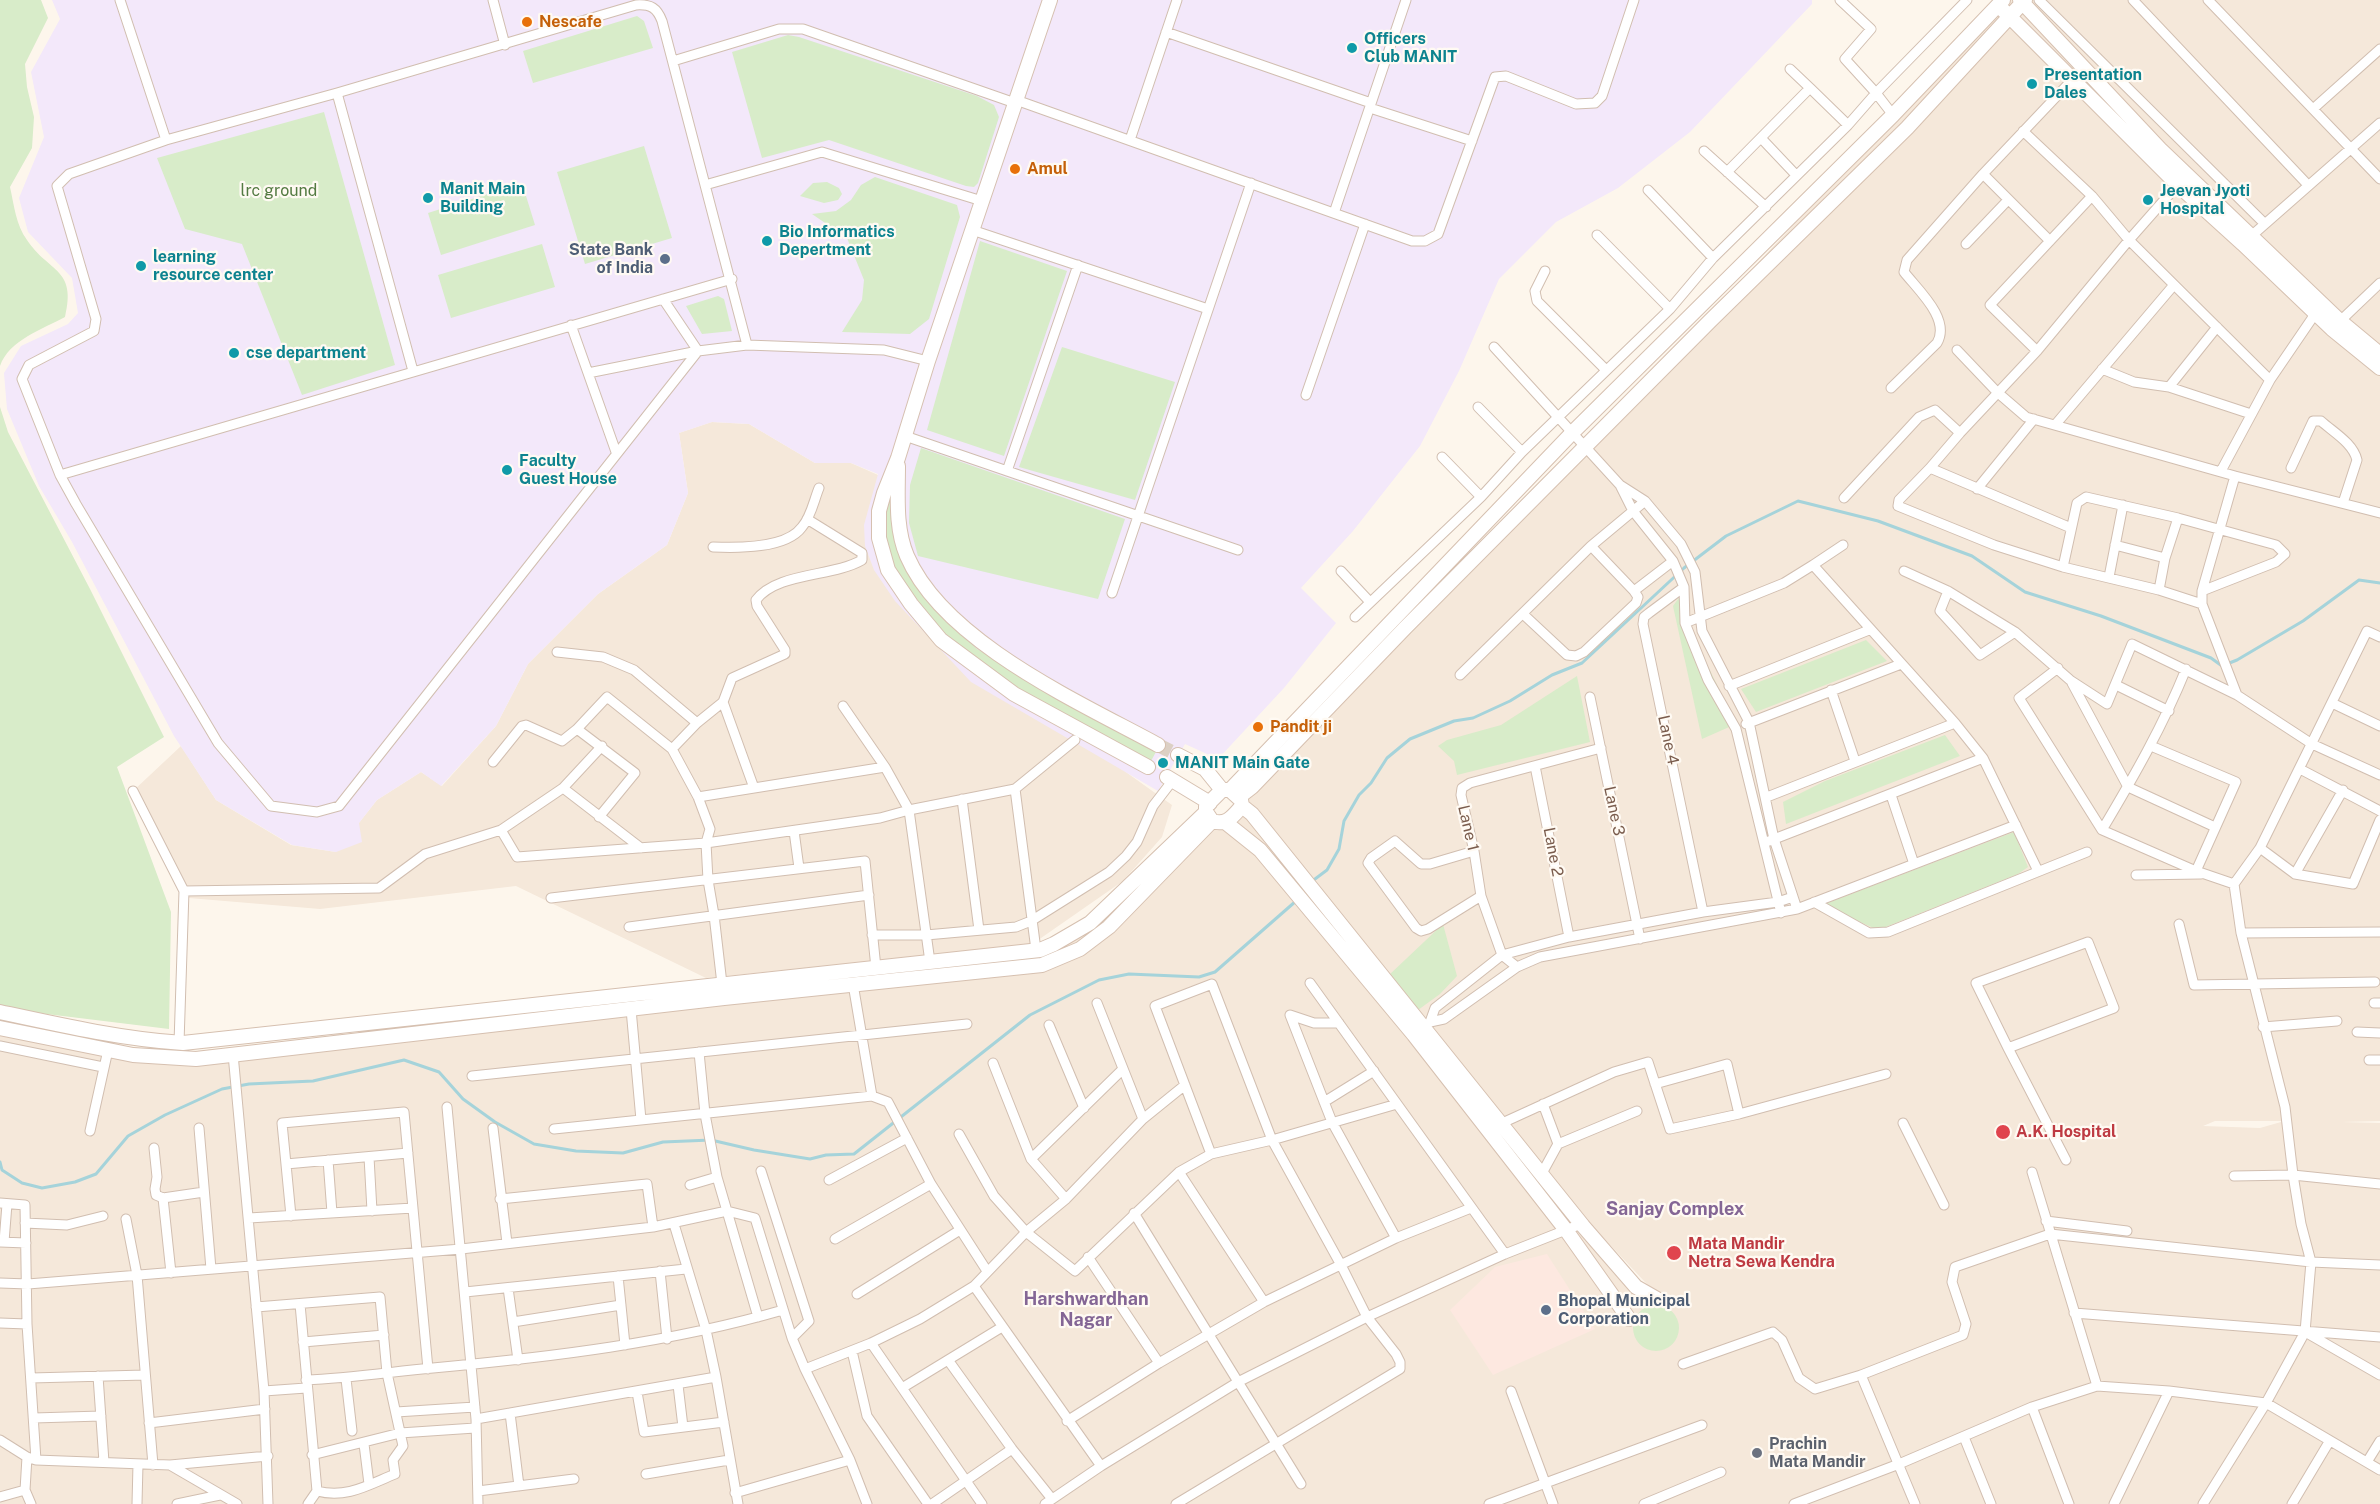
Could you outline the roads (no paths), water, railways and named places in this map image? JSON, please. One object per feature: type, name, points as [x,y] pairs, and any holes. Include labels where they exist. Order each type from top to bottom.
[{"type":"main road","points":[[1050,0],[879,511],[879,538],[888,570],[911,604],[941,640],[1014,694],[1148,768]]},
{"type":"main road","points":[[1233,796],[1252,787],[1405,628],[1907,128],[2023,1],[2160,149],[2182,180]]},
{"type":"main road","points":[[0,1012],[63,1026],[179,1043],[930,962],[1036,950],[1054,944],[1090,923],[1233,796],[1572,434],[1893,115],[2000,3],[2010,16],[2073,78],[2380,368]]},
{"type":"main road","points":[[2247,240],[2315,314],[2380,354]]},
{"type":"main road","points":[[898,458],[899,526],[908,556],[928,590],[952,618],[1018,669],[1158,745]]},
{"type":"main road","points":[[1178,755],[1205,769],[1252,814],[1295,879],[1422,1028],[1581,1224],[1636,1287],[1657,1299]]},
{"type":"main road","points":[[1170,778],[1295,879]]},
{"type":"main road","points":[[1213,815],[1232,818],[1233,796]]},
{"type":"main road","points":[[0,1028],[155,1058],[196,1059],[854,984],[1042,965],[1080,949],[1109,927],[1213,815]]},
{"type":"main road","points":[[1422,1028],[1629,1319]]},
{"type":"street","points":[[120,0],[166,140]]},
{"type":"street","points":[[493,0],[505,45]]},
{"type":"street","points":[[1130,140],[1177,0]]},
{"type":"street","points":[[1334,213],[1406,0]]},
{"type":"street","points":[[673,61],[779,29],[803,29],[1130,140],[1412,241],[1432,239],[1438,234],[1495,77],[1506,76],[1576,104],[1595,103],[1602,96],[1634,0]]},
{"type":"street","points":[[1840,0],[1871,29],[1845,59],[1893,115]]},
{"type":"street","points":[[1355,617],[1670,309],[1713,258],[1848,125],[1967,0]]},
{"type":"street","points":[[2039,0],[2265,224]]},
{"type":"street","points":[[2133,0],[2308,185]]},
{"type":"street","points":[[2208,0],[2380,179]]},
{"type":"street","points":[[698,351],[616,452],[339,806],[317,812],[272,806],[218,743],[60,475],[22,379],[29,365],[94,331],[96,318],[57,186],[69,174],[166,140],[505,45],[636,5],[648,4],[658,10],[663,21],[727,268],[732,279],[747,345]]},
{"type":"street","points":[[1167,32],[1472,141]]},
{"type":"street","points":[[2313,109],[2380,49]]},
{"type":"street","points":[[1790,69],[1848,125]]},
{"type":"street","points":[[1890,388],[1937,343],[1941,336],[1937,315],[1904,272],[1907,260],[1983,174],[2073,78]]},
{"type":"street","points":[[1727,172],[1810,88]]},
{"type":"street","points":[[337,93],[413,371]]},
{"type":"street","points":[[2247,240],[2380,123]]},
{"type":"street","points":[[2023,131],[2092,196],[2129,240],[2173,286],[2270,380]]},
{"type":"street","points":[[1761,138],[1796,175]]},
{"type":"street","points":[[1704,151],[1766,207]]},
{"type":"street","points":[[705,185],[822,153],[982,201]]},
{"type":"street","points":[[1983,174],[2050,241]]},
{"type":"street","points":[[2182,180],[2037,351],[1899,501],[1898,506],[1994,545],[2063,567],[2159,590],[2202,604]]},
{"type":"street","points":[[1112,593],[1251,183]]},
{"type":"street","points":[[1648,190],[1713,258]]},
{"type":"street","points":[[2037,351],[1990,305],[2092,196]]},
{"type":"street","points":[[1966,244],[2008,200]]},
{"type":"street","points":[[1306,394],[1365,224]]},
{"type":"street","points":[[972,230],[1208,309]]},
{"type":"street","points":[[1597,235],[1670,309]]},
{"type":"street","points":[[1007,471],[1078,265]]},
{"type":"street","points":[[1545,271],[1535,291],[1537,301],[1606,370]]},
{"type":"street","points":[[60,475],[732,279]]},
{"type":"street","points":[[2336,325],[2380,283]]},
{"type":"street","points":[[2055,425],[2173,286]]},
{"type":"street","points":[[663,299],[698,351]]},
{"type":"street","points":[[2221,471],[2270,380],[2315,314]]},
{"type":"street","points":[[571,326],[616,452]]},
{"type":"street","points":[[2169,387],[2217,327]]},
{"type":"street","points":[[588,373],[698,351],[747,345],[884,350],[928,361]]},
{"type":"street","points":[[1494,347],[1620,485],[1645,501],[1689,557],[1695,572],[1702,631],[1749,722],[1767,796],[1774,839],[1797,909]]},
{"type":"street","points":[[1957,350],[1997,392],[2026,417],[2235,476],[2380,513]]},
{"type":"street","points":[[2102,369],[2134,382],[2169,387],[2251,414]]},
{"type":"street","points":[[1478,407],[1522,452]]},
{"type":"street","points":[[1844,498],[1919,417],[1935,411],[1960,433]]},
{"type":"street","points":[[1977,489],[2034,418]]},
{"type":"street","points":[[2290,468],[2313,421],[2321,421],[2348,444],[2356,456],[2343,503]]},
{"type":"street","points":[[905,436],[1238,550]]},
{"type":"street","points":[[1442,457],[1481,496]]},
{"type":"street","points":[[1930,468],[2071,528]]},
{"type":"street","points":[[2235,476],[2202,591],[2202,604],[2237,695]]},
{"type":"street","points":[[1620,485],[1633,511],[1674,563],[1682,584],[1685,623],[1708,681],[1736,729],[1781,913]]},
{"type":"street","points":[[712,547],[748,548],[775,542],[802,528],[819,488]]},
{"type":"street","points":[[2063,567],[2077,503],[2086,497],[2178,518],[2276,545],[2285,554],[2276,562],[2202,591]]},
{"type":"street","points":[[1460,675],[1591,546],[1645,501]]},
{"type":"street","points":[[2109,577],[2123,505]]},
{"type":"street","points":[[2159,590],[2165,558],[2178,518]]},
{"type":"street","points":[[672,749],[697,723],[723,702],[732,678],[785,654],[785,650],[758,606],[756,600],[760,595],[785,582],[858,562],[863,557],[862,553],[807,519]]},
{"type":"street","points":[[1685,623],[1784,582],[1813,566],[1843,545]]},
{"type":"street","points":[[2115,545],[2165,558]]},
{"type":"street","points":[[1523,614],[1567,656],[1576,656],[1584,652],[1636,603],[1638,597],[1634,591],[1591,546]]},
{"type":"street","points":[[1634,591],[1674,563]]},
{"type":"street","points":[[1813,566],[1955,723],[1983,758],[2038,871]]},
{"type":"street","points":[[1341,571],[1370,602]]},
{"type":"street","points":[[1904,571],[1948,591],[2015,632],[2070,680],[2107,704],[2132,644],[2237,695],[2312,744],[2380,775]]},
{"type":"street","name":"Lane 4","points":[[1682,584],[1648,612],[1643,624],[1703,912]]},
{"type":"street","points":[[1948,591],[1940,611],[1980,655],[2015,632]]},
{"type":"street","points":[[1729,686],[1869,630]]},
{"type":"street","points":[[2203,1504],[2266,1403],[2305,1332],[2311,1262],[2301,1224],[2284,1107],[2241,933],[2234,884],[2260,849],[2367,631],[2380,637]]},
{"type":"street","points":[[557,652],[603,657],[634,670],[697,723]]},
{"type":"street","points":[[1736,729],[1901,664]]},
{"type":"street","points":[[2058,668],[2019,698],[2102,830],[2196,871],[2234,884]]},
{"type":"street","points":[[2102,830],[2151,746],[2169,711],[2186,669]]},
{"type":"street","points":[[2070,680],[2128,787],[2215,827]]},
{"type":"street","points":[[2115,685],[2169,711]]},
{"type":"street","points":[[1831,690],[1856,761]]},
{"type":"street","points":[[492,762],[524,724],[562,741],[577,729],[607,697],[672,749],[698,797],[710,829],[706,843],[708,880],[722,984]]},
{"type":"street","name":"Lane 3","points":[[1590,697],[1640,939]]},
{"type":"street","points":[[723,702],[754,788]]},
{"type":"street","points":[[2332,703],[2380,726]]},
{"type":"street","points":[[843,706],[885,766],[909,810],[930,962]]},
{"type":"street","points":[[1767,796],[1955,723]]},
{"type":"street","points":[[577,729],[635,773],[599,816]]},
{"type":"street","points":[[501,830],[517,857],[706,843],[880,818],[1015,789],[1075,740]]},
{"type":"street","points":[[184,891],[379,888],[425,854],[501,830],[563,788],[602,746]]},
{"type":"street","points":[[2151,746],[2236,782],[2196,871]]},
{"type":"street","name":"Lane 1","points":[[1502,955],[1481,896],[1474,851],[1461,795],[1462,788],[1470,783],[1601,748]]},
{"type":"street","points":[[1764,843],[1983,758]]},
{"type":"street","points":[[698,797],[885,766]]},
{"type":"street","name":"Lane 2","points":[[1535,766],[1569,937]]},
{"type":"street","points":[[2300,769],[2380,811]]},
{"type":"street","points":[[872,935],[926,935],[1016,927],[1031,921],[1109,872],[1126,856],[1137,842],[1153,806],[1170,778]]},
{"type":"street","points":[[563,788],[641,849]]},
{"type":"street","points":[[1015,789],[1036,950]]},
{"type":"street","points":[[2295,874],[2343,790]]},
{"type":"street","points":[[133,791],[184,891],[179,1043]]},
{"type":"street","points":[[1890,795],[1914,864]]},
{"type":"street","points":[[962,799],[979,930]]},
{"type":"street","points":[[1422,1028],[1444,1019],[1517,967],[1540,957],[1797,909],[2016,825]]},
{"type":"street","points":[[2260,849],[2295,874],[2353,884],[2379,825]]},
{"type":"street","points":[[794,831],[799,868]]},
{"type":"street","points":[[1474,851],[1430,864],[1421,864],[1395,841],[1371,858],[1368,863],[1420,931],[1428,929],[1481,896]]},
{"type":"street","points":[[1814,902],[1869,933],[1888,932],[2087,852]]},
{"type":"street","points":[[551,898],[866,861],[876,968]]},
{"type":"street","points":[[2136,875],[2206,874]]},
{"type":"street","points":[[629,927],[869,896]]},
{"type":"street","points":[[1422,1028],[1435,1008],[1502,955],[1569,937],[1703,912],[1778,902],[1793,897]]},
{"type":"street","points":[[2179,924],[2194,985],[2375,982]]},
{"type":"street","points":[[2241,933],[2380,932]]},
{"type":"street","points":[[2008,1048],[2114,1008],[2088,942],[1976,983],[2008,1048],[2066,1160]]},
{"type":"street","points":[[1502,955],[1517,967]]},
{"type":"street","points":[[1310,983],[1505,1254]]},
{"type":"street","points":[[854,984],[860,1035],[872,1096]]},
{"type":"street","points":[[1176,1504],[1400,1369],[1400,1362],[1396,1354],[1367,1317],[1272,1140],[1212,984],[1155,1006],[1211,1154]]},
{"type":"street","points":[[1097,1003],[1143,1119]]},
{"type":"street","points":[[631,1009],[641,1120]]},
{"type":"street","points":[[1339,1023],[1314,1023],[1290,1015],[1332,1122],[1396,1238]]},
{"type":"street","points":[[2263,1027],[2337,1021]]},
{"type":"street","points":[[472,1076],[967,1024]]},
{"type":"street","points":[[1049,1025],[1084,1108]]},
{"type":"street","points":[[2357,1032],[2380,1033]]},
{"type":"street","points":[[0,1046],[103,1067]]},
{"type":"street","points":[[90,1131],[108,1050]]},
{"type":"street","points":[[699,1052],[705,1114],[717,1177],[758,1317]]},
{"type":"street","points":[[233,1054],[264,1391],[268,1504]]},
{"type":"street","points":[[2369,1060],[2380,1060]]},
{"type":"street","points":[[1500,1124],[1614,1072],[1648,1062],[1670,1129],[1886,1074]]},
{"type":"street","points":[[993,1063],[1031,1159],[1066,1199]]},
{"type":"street","points":[[1656,1084],[1727,1064],[1739,1113]]},
{"type":"street","points":[[1031,1159],[1123,1069]]},
{"type":"street","points":[[1324,1102],[1374,1071]]},
{"type":"street","points":[[805,1369],[871,1343],[920,1319],[974,1286],[1026,1232],[1066,1199],[1143,1119],[1185,1085]]},
{"type":"street","points":[[554,1129],[872,1096],[888,1102],[931,1184],[987,1271]]},
{"type":"street","points":[[959,1134],[994,1196],[1026,1232],[1075,1271],[1134,1212],[1179,1172],[1211,1154],[1272,1140],[1397,1104]]},
{"type":"street","points":[[1543,1104],[1558,1144]]},
{"type":"street","points":[[447,1107],[476,1423],[478,1504]]},
{"type":"street","points":[[1541,1175],[1558,1144],[1637,1111]]},
{"type":"street","points":[[291,1216],[282,1123],[404,1112],[428,1369]]},
{"type":"street","points":[[1903,1123],[1944,1205]]},
{"type":"street","points":[[199,1128],[211,1269]]},
{"type":"street","points":[[493,1128],[507,1243]]},
{"type":"street","points":[[829,1180],[906,1137]]},
{"type":"street","points":[[154,1148],[156,1195],[163,1198],[204,1192]]},
{"type":"street","points":[[286,1164],[408,1153]]},
{"type":"street","points":[[369,1157],[372,1211]]},
{"type":"street","points":[[328,1160],[332,1213]]},
{"type":"street","points":[[761,1171],[809,1321],[792,1338]]},
{"type":"street","points":[[1179,1172],[1264,1302]]},
{"type":"street","points":[[2032,1172],[2097,1386]]},
{"type":"street","points":[[2234,1176],[2293,1175],[2380,1184]]},
{"type":"street","points":[[690,1185],[717,1177]]},
{"type":"street","points":[[500,1199],[647,1184],[653,1227]]},
{"type":"street","points":[[835,1239],[931,1184]]},
{"type":"street","points":[[163,1198],[171,1273]]},
{"type":"street","points":[[26,1243],[2,1242],[4,1204],[25,1205],[28,1284],[27,1324],[34,1418],[32,1458],[25,1490],[31,1504]]},
{"type":"street","points":[[249,1218],[413,1208]]},
{"type":"street","points":[[1067,1421],[1159,1363],[1264,1302],[1396,1238],[1471,1208]]},
{"type":"street","points":[[0,1283],[28,1284],[461,1249],[675,1224],[727,1211],[755,1218],[792,1338],[850,1460],[867,1504]]},
{"type":"street","points":[[1134,1212],[1301,1484]]},
{"type":"street","points":[[25,1223],[67,1225],[103,1216]]},
{"type":"street","points":[[126,1219],[137,1275],[153,1465]]},
{"type":"street","points":[[2046,1221],[2127,1231]]},
{"type":"street","points":[[675,1224],[686,1269],[706,1330],[738,1504]]},
{"type":"street","points":[[948,1360],[1048,1502],[1101,1466],[1238,1382],[1367,1317],[1505,1254],[1581,1224]]},
{"type":"street","points":[[856,1294],[960,1230]]},
{"type":"street","points":[[1683,1364],[1773,1332],[1782,1340],[1799,1378],[1815,1389],[1861,1375],[1964,1335],[1966,1324],[1952,1282],[1955,1267],[2050,1234],[2311,1262],[2380,1265]]},
{"type":"street","points":[[1088,1257],[1159,1363]]},
{"type":"street","points":[[465,1292],[686,1269]]},
{"type":"street","points":[[660,1271],[667,1339]]},
{"type":"street","points":[[618,1276],[625,1345]]},
{"type":"street","points":[[974,1286],[1067,1421],[1101,1466]]},
{"type":"street","points":[[508,1288],[518,1360]]},
{"type":"street","points":[[256,1307],[380,1297],[387,1373],[403,1446],[393,1460],[395,1474],[350,1493],[332,1495],[317,1491]]},
{"type":"street","points":[[300,1304],[317,1491],[308,1504]]},
{"type":"street","points":[[513,1322],[621,1305]]},
{"type":"street","points":[[264,1391],[346,1378],[518,1360],[667,1339],[783,1310]]},
{"type":"street","points":[[2074,1313],[2380,1337]]},
{"type":"street","points":[[0,1323],[27,1324]]},
{"type":"street","points":[[902,1388],[1002,1327]]},
{"type":"street","points":[[2305,1332],[2380,1375]]},
{"type":"street","points":[[303,1342],[384,1335]]},
{"type":"street","points":[[871,1343],[982,1504]]},
{"type":"street","points":[[852,1351],[867,1416],[930,1504],[1012,1449]]},
{"type":"street","points":[[31,1378],[145,1375]]},
{"type":"street","points":[[1861,1375],[1915,1504]]},
{"type":"street","points":[[98,1376],[104,1462]]},
{"type":"street","points":[[312,1455],[364,1444],[400,1433],[476,1423],[510,1413],[716,1377]]},
{"type":"street","points":[[346,1378],[352,1431]]},
{"type":"street","points":[[678,1385],[684,1426]]},
{"type":"street","points":[[1794,1504],[1899,1464],[2032,1407],[2097,1386],[2169,1391],[2266,1403],[2380,1470]]},
{"type":"street","points":[[1511,1391],[1553,1504]]},
{"type":"street","points":[[2114,1504],[2169,1391]]},
{"type":"street","points":[[638,1392],[645,1432],[724,1422]]},
{"type":"street","points":[[396,1412],[474,1407]]},
{"type":"street","points":[[2032,1407],[2069,1504]]},
{"type":"street","points":[[149,1423],[265,1409]]},
{"type":"street","points":[[510,1413],[519,1486]]},
{"type":"street","points":[[34,1418],[101,1416]]},
{"type":"street","points":[[1489,1504],[1702,1425]]},
{"type":"street","points":[[1964,1437],[1991,1504]]},
{"type":"street","points":[[0,1440],[32,1458],[170,1465],[268,1456]]},
{"type":"street","points":[[2367,1462],[2380,1441]]},
{"type":"street","points":[[2292,1504],[2330,1442]]},
{"type":"street","points":[[364,1444],[369,1484]]},
{"type":"street","points":[[646,1474],[729,1460]]},
{"type":"street","points":[[735,1493],[850,1460]]},
{"type":"street","points":[[137,1504],[138,1464]]},
{"type":"street","points":[[170,1465],[237,1504]]},
{"type":"street","points":[[1644,1504],[1721,1472]]},
{"type":"street","points":[[478,1491],[574,1479]]},
{"type":"street","points":[[0,1497],[25,1490]]},
{"type":"street","points":[[177,1504],[220,1495]]},
{"type":"waterway","points":[[1311,882],[1327,870],[1339,849],[1344,821],[1359,795],[1371,783],[1387,758],[1410,739],[1454,721],[1473,718],[1510,701],[1552,675],[1582,663],[1684,568],[1726,536],[1798,501],[1878,521],[1972,556],[2025,592],[2101,616],[2211,658],[2222,666],[2237,660],[2303,621],[2359,580],[2380,583]]},
{"type":"waterway","points":[[0,1162],[2,1170],[22,1183],[42,1188],[75,1182],[96,1174],[128,1136],[165,1115],[222,1089],[249,1084],[313,1081],[404,1060],[439,1072],[463,1099],[495,1122],[534,1144],[576,1151],[623,1153],[663,1142],[711,1140],[810,1159],[826,1155],[854,1154],[1030,1015],[1099,980],[1129,974],[1199,977],[1215,972],[1296,901]]},
{"type":"tunnel","points":[[1158,745],[1178,755]]},
{"type":"place","name":"Nescafe","points":[[527,22]]},
{"type":"place","name":"Officers Club MANIT","points":[[1352,48]]},
{"type":"place","name":"Presentation Dales","points":[[2032,84]]},
{"type":"place","name":"Amul","points":[[1015,169]]},
{"type":"place","name":"Manit Main Building","points":[[428,198]]},
{"type":"place","name":"Jeevan Jyoti Hospital","points":[[2148,200]]},
{"type":"place","name":"Bio Informatics Depertment","points":[[767,241]]},
{"type":"place","name":"State Bank of India","points":[[665,259]]},
{"type":"place","name":"learning resource center","points":[[141,266]]},
{"type":"place","name":"cse department","points":[[234,353]]},
{"type":"place","name":"Faculty Guest House","points":[[507,470]]},
{"type":"place","name":"Pandit ji","points":[[1258,727]]},
{"type":"place","name":"MANIT Main Gate","points":[[1163,763]]},
{"type":"place","name":"A.K. Hospital","points":[[2003,1132]]},
{"type":"place","name":"Mata Mandir Netra Sewa Kendra","points":[[1674,1253]]},
{"type":"place","name":"Bhopal Municipal Corporation","points":[[1546,1310]]},
{"type":"place","name":"Prachin Mata Mandir","points":[[1757,1453]]},
{"type":"district","name":"Sanjay Complex","points":[[1675,1209]]},
{"type":"district","name":"Harshwardhan Nagar","points":[[1086,1309]]},
{"type":"park label","name":"lrc ground","points":[[279,191]]}]
